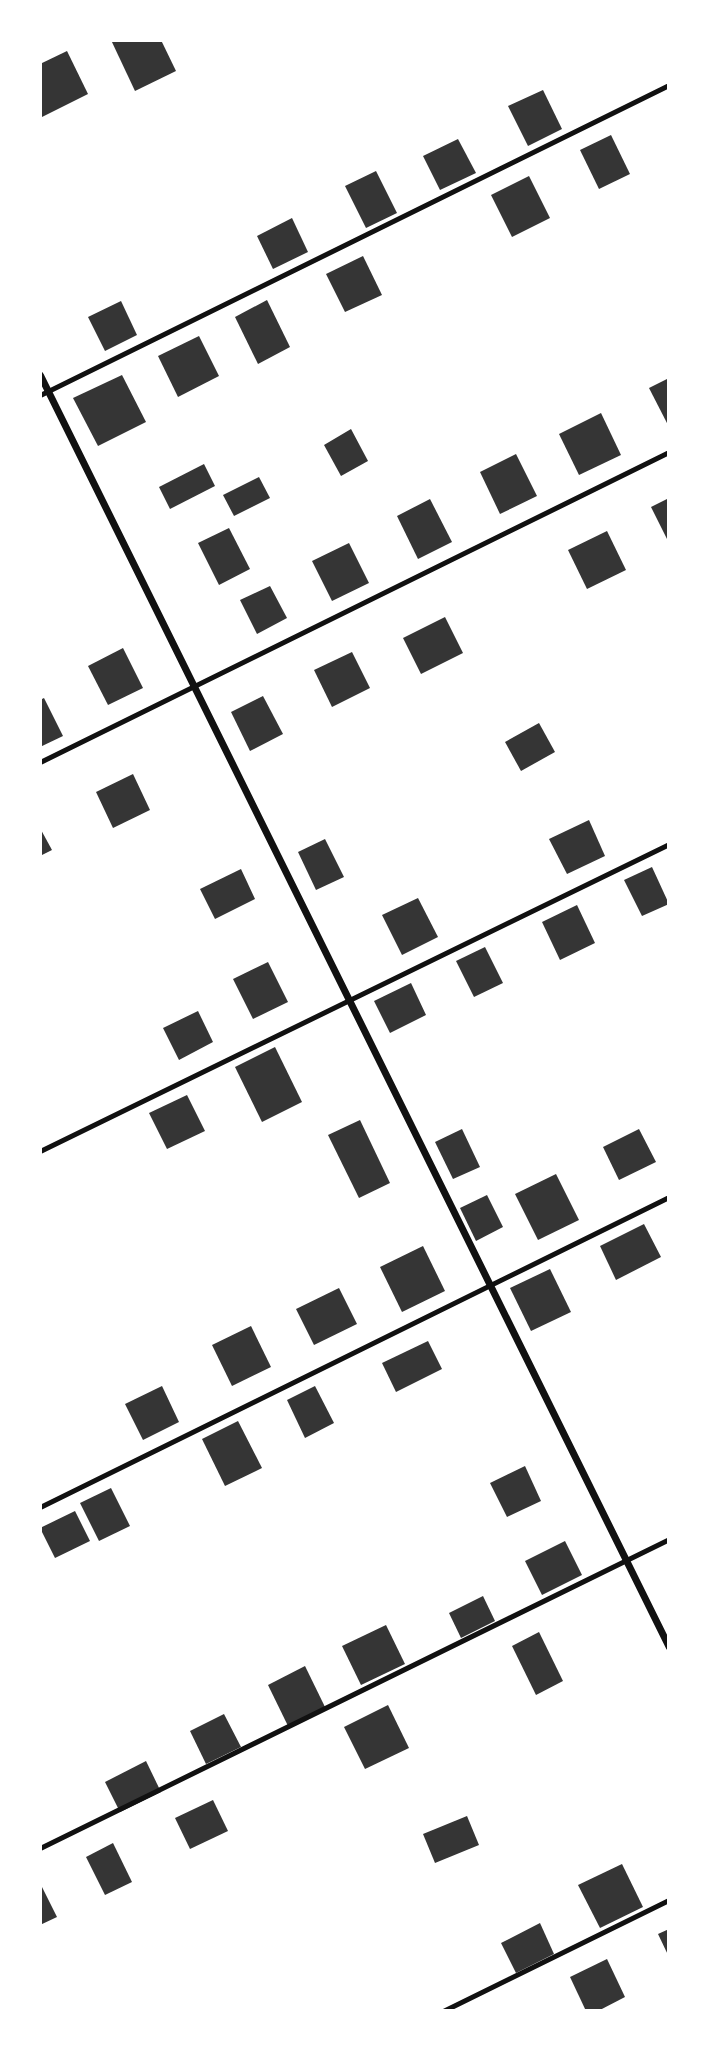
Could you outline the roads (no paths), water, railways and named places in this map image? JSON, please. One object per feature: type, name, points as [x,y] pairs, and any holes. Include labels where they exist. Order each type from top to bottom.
[{"type":"street","points":[[40,374],[669,1647]]},
{"type":"lane","points":[[40,395],[669,85]]},
{"type":"lane","points":[[40,762],[669,452]]},
{"type":"lane","points":[[40,1151],[669,844]]},
{"type":"lane","points":[[40,1507],[669,1198]]},
{"type":"lane","points":[[40,1848],[669,1539]]},
{"type":"lane","points":[[443,2011],[669,1900]]}]
